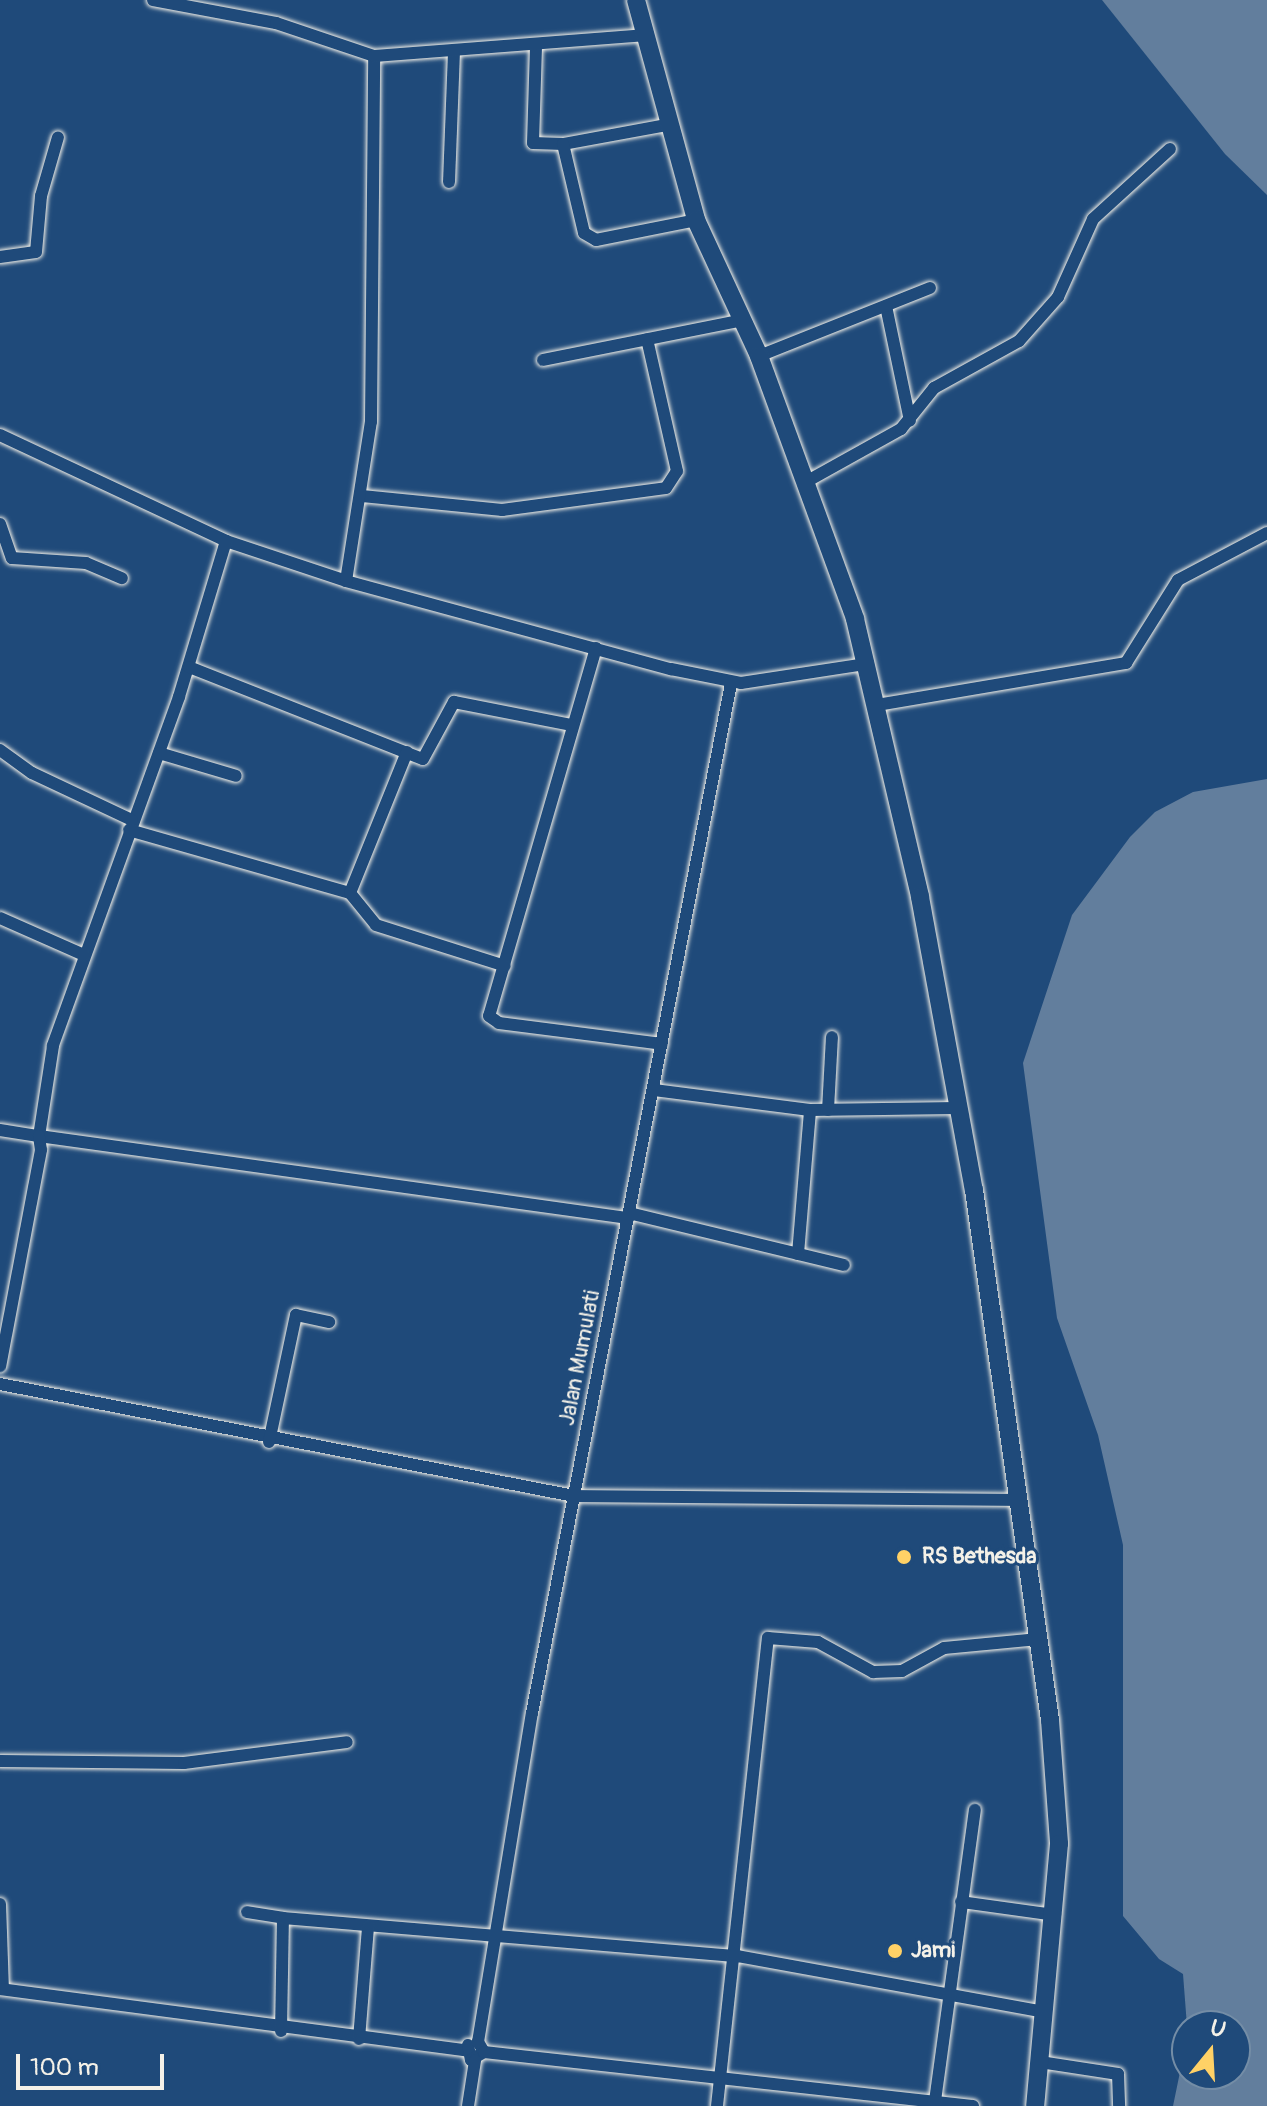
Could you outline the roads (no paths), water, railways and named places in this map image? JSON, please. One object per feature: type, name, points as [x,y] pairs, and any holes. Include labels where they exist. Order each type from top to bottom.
[{"type":"highway","points":[[636,0],[696,220],[738,321],[759,356],[877,705],[957,1108],[1039,1639],[1059,1844],[1055,1915],[1035,2106]]},
{"type":"street","points":[[161,0],[276,23],[374,56],[536,47],[647,35]]},
{"type":"street","points":[[536,47],[532,141],[563,144],[672,124]]},
{"type":"street","points":[[449,182],[454,52]]},
{"type":"street","points":[[346,581],[362,496],[371,422],[374,56]]},
{"type":"street","points":[[0,257],[36,252],[41,196],[58,137]]},
{"type":"street","points":[[563,144],[588,238],[696,220]]},
{"type":"street","points":[[804,483],[910,421],[934,388],[1032,329],[1064,287],[1093,219],[1170,149]]},
{"type":"street","points":[[759,356],[930,288]]},
{"type":"street","points":[[886,306],[910,421]]},
{"type":"street","points":[[543,360],[738,321]]},
{"type":"street","points":[[362,496],[502,510],[666,488],[677,471],[647,339]]},
{"type":"street","points":[[0,435],[226,541],[346,581],[596,648],[731,683],[865,664]]},
{"type":"street","points":[[0,524],[12,558],[86,563],[122,578]]},
{"type":"street","points":[[877,705],[1126,663],[1178,580],[1267,533]]},
{"type":"street","points":[[0,1366],[39,1182],[44,1081],[84,955],[189,667],[226,541]]},
{"type":"street","points":[[596,648],[571,725],[489,1016],[495,1022],[662,1044]]},
{"type":"street","points":[[189,667],[407,752],[431,756],[454,702],[571,725]]},
{"type":"street","name":"Jalan Mumulati","points":[[468,2106],[574,1496],[731,683]]},
{"type":"street","points":[[0,750],[32,773],[130,825],[350,893],[376,925],[505,966]]},
{"type":"street","points":[[350,893],[407,752]]},
{"type":"street","points":[[159,753],[236,776]]},
{"type":"street","points":[[0,918],[84,955]]},
{"type":"street","points":[[828,1110],[832,1037]]},
{"type":"street","points":[[654,1090],[810,1110],[957,1108]]},
{"type":"street","points":[[798,1254],[810,1110]]},
{"type":"street","points":[[0,1130],[629,1215],[844,1265]]},
{"type":"street","points":[[269,1442],[296,1315],[329,1322]]},
{"type":"street","points":[[0,1384],[269,1442],[574,1496],[1018,1500]]},
{"type":"street","points":[[717,2106],[737,1956],[768,1638],[814,1641],[873,1672],[902,1671],[944,1648],[1039,1639]]},
{"type":"street","points":[[0,1761],[246,1759],[347,1742]]},
{"type":"street","points":[[935,2101],[975,1810]]},
{"type":"street","points":[[961,1902],[1055,1915]]},
{"type":"street","points":[[0,1904],[2,1989],[281,2031],[721,2078],[869,2100],[935,2101],[973,2106]]},
{"type":"street","points":[[247,1912],[368,1926],[737,1956],[1045,2012]]},
{"type":"street","points":[[281,2031],[283,1918]]},
{"type":"street","points":[[359,2039],[368,1926]]},
{"type":"street","points":[[1040,2062],[1118,2074],[1119,2106]]},
{"type":"water","points":[[1102,0],[1267,0],[1267,195],[1225,154]]},
{"type":"water","points":[[1267,779],[1267,2106],[1173,2106],[1176,2090],[1251,2090],[1251,2010],[1186,2010],[1183,1974],[1159,1959],[1123,1916],[1123,1545],[1098,1435],[1057,1318],[1023,1063],[1072,915],[1130,837],[1155,812],[1193,792]]},
{"type":"place","name":"RS Bethesda","points":[[904,1557]]},
{"type":"place","name":"Jami","points":[[895,1951]]}]
